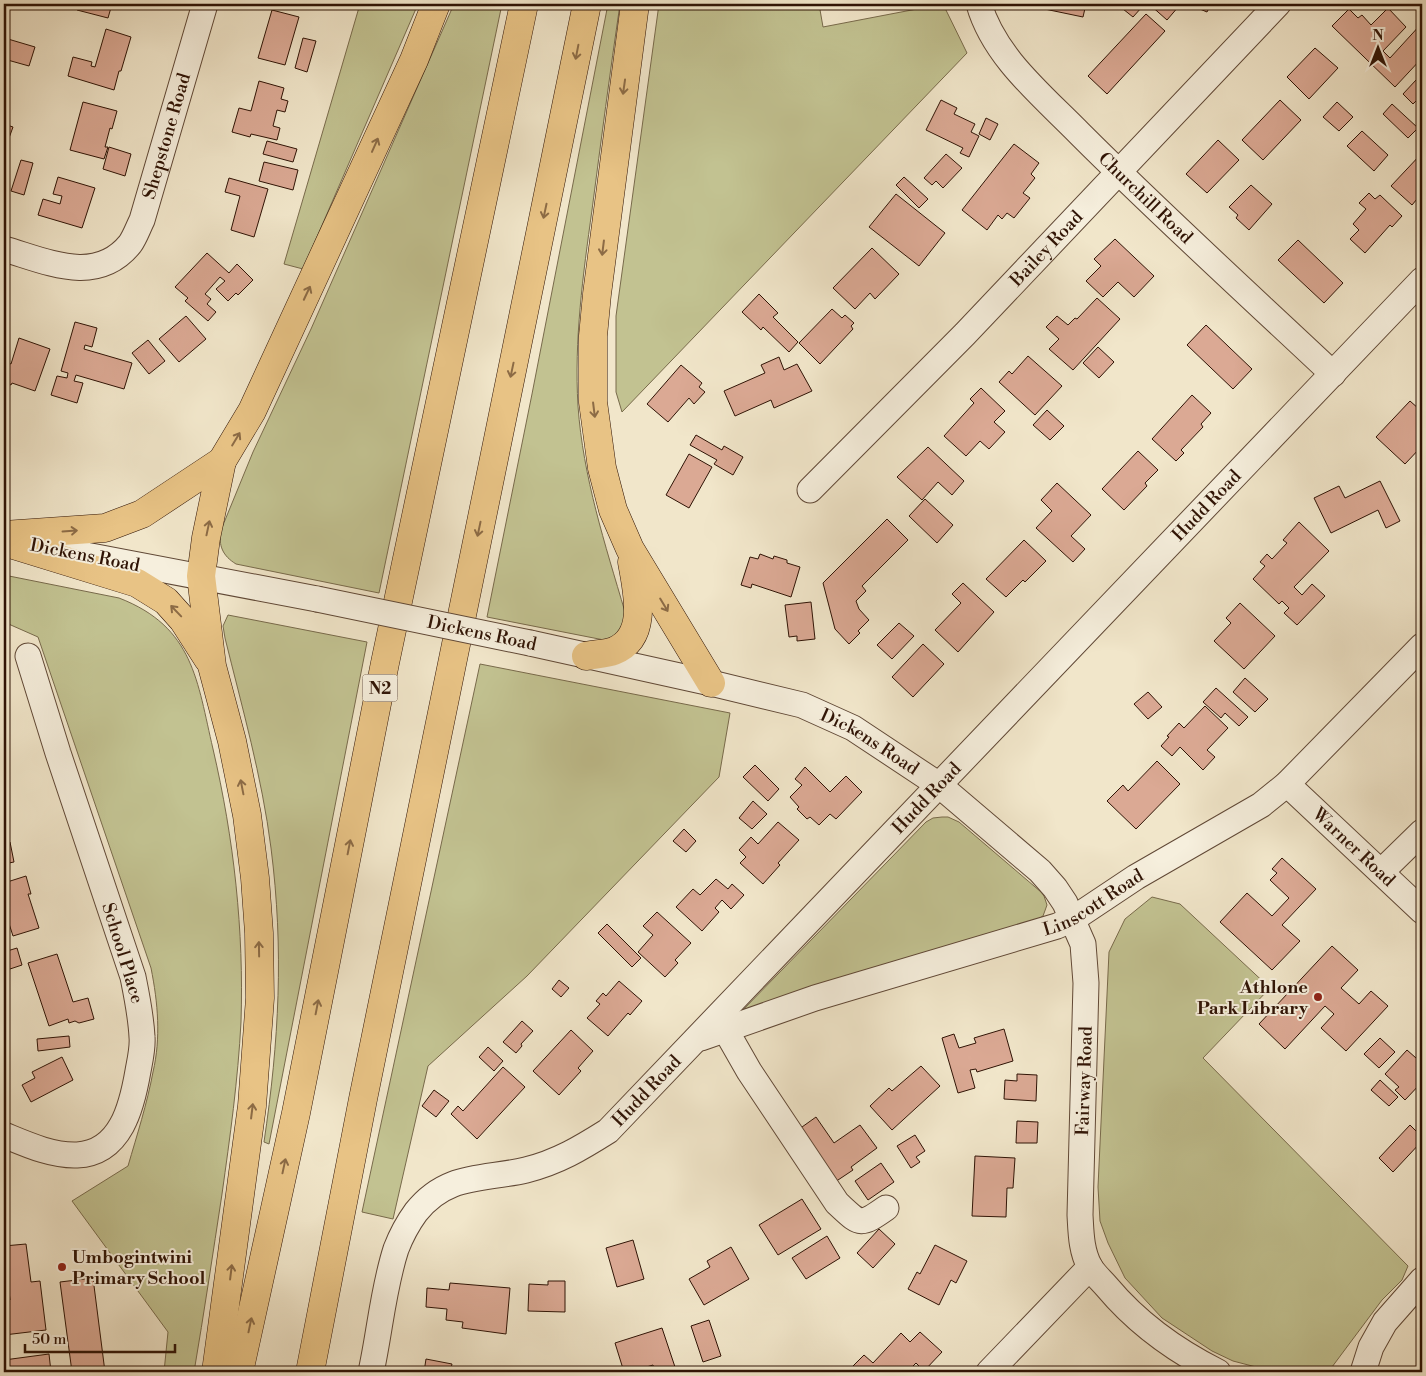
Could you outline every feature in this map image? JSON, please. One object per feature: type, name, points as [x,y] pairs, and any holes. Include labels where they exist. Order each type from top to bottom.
[{"type":"highway","points":[[216,1372],[252,1106],[260,998],[256,887],[247,814],[232,741],[212,666],[201,576],[206,538],[222,461],[252,411],[410,69],[436,4]]},
{"type":"highway","name":"N2","points":[[239,1372],[296,1113],[385,663],[524,4]]},
{"type":"highway","points":[[310,1372],[369,1070],[587,4]]},
{"type":"highway","points":[[635,4],[593,336],[593,402],[602,468],[613,510],[630,549],[711,683]]},
{"type":"highway","points":[[4,535],[106,528],[142,514],[222,461]]},
{"type":"highway","points":[[4,541],[137,583],[166,601],[183,620],[212,666]]},
{"type":"highway","points":[[586,656],[614,651],[632,637],[638,618],[638,596],[630,549]]},
{"type":"street","name":"Shepstone Road","points":[[4,249],[72,267],[96,267],[113,260],[130,244],[142,220],[205,4]]},
{"type":"street","name":"Churchill Road","points":[[978,4],[996,43],[1020,73],[1118,172],[1333,374]]},
{"type":"street","name":"Bailey Road","points":[[810,490],[965,334],[1278,4]]},
{"type":"street","name":"Hudd Road","points":[[371,1372],[384,1298],[396,1248],[407,1224],[427,1199],[447,1186],[488,1176],[526,1170],[568,1156],[608,1131],[1422,280]]},
{"type":"street","name":"Dickens Road","points":[[4,541],[317,599],[711,683],[802,705],[824,713],[853,728],[940,785]]},
{"type":"street","name":"Linscott Road","points":[[696,1039],[814,998],[1057,926],[1073,919],[1136,877],[1261,805],[1287,784],[1422,646]]},
{"type":"street","name":"School Place","points":[[4,1135],[48,1152],[77,1155],[96,1151],[114,1138],[125,1122],[134,1093],[142,1039],[140,1010],[133,977],[58,753],[28,656]]},
{"type":"street","name":"Warner Road","points":[[1287,784],[1422,912]]},
{"type":"street","name":"Fairway Road","points":[[940,785],[1040,871],[1056,888],[1084,944],[1086,983],[1080,1215],[1082,1244],[1090,1267],[1118,1300],[1159,1338],[1188,1357],[1218,1372]]},
{"type":"street","points":[[1381,872],[1422,832]]},
{"type":"street","points":[[725,1029],[749,1071],[837,1203],[856,1220],[864,1221],[886,1208]]},
{"type":"street","points":[[990,1372],[1090,1267]]},
{"type":"street","points":[[1363,1372],[1371,1347],[1385,1322],[1422,1280]]},
{"type":"green space","points":[[360,4],[418,4],[303,269],[284,264]]},
{"type":"green space","points":[[454,4],[502,4],[379,593],[236,564],[222,550],[220,541],[221,530],[253,452],[311,329]]},
{"type":"green space","points":[[608,4],[620,4],[585,259],[577,357],[578,406],[585,459],[596,510],[625,612],[625,620],[618,635],[604,640],[487,617]]},
{"type":"green space","points":[[659,4],[819,4],[823,27],[943,4],[967,53],[622,412],[616,392],[616,316]]},
{"type":"green space","points":[[4,575],[119,598],[144,610],[163,624],[177,641],[188,659],[202,701],[227,817],[232,851],[239,919],[242,988],[240,1044],[231,1130],[194,1372],[164,1372],[168,1332],[72,1201],[128,1166],[151,1084],[157,1046],[157,1007],[151,968],[38,637],[4,622]]},
{"type":"green space","points":[[228,615],[367,642],[269,1144],[264,1142],[276,1031],[278,923],[267,821],[251,742],[223,626]]},
{"type":"green space","points":[[480,664],[730,713],[719,777],[527,976],[428,1066],[393,1219],[362,1212]]},
{"type":"green space","points":[[948,817],[959,822],[1041,892],[1047,905],[1043,916],[741,1012],[926,822],[933,818]]},
{"type":"green space","points":[[1152,897],[1180,904],[1270,988],[1203,1058],[1408,1266],[1402,1280],[1382,1300],[1329,1371],[1275,1372],[1233,1361],[1212,1351],[1162,1318],[1125,1278],[1108,1243],[1100,1221],[1098,1187],[1109,952],[1125,919]]},
{"type":"building","points":[[79,4],[112,4],[108,18],[77,10]]},
{"type":"building","points":[[112,4],[124,4],[123,7]]},
{"type":"building","points":[[1036,4],[1086,4],[1083,17],[1035,7]]},
{"type":"building","points":[[1128,4],[1138,4],[1142,7],[1133,17],[1123,9]]},
{"type":"building","points":[[1149,4],[1177,4],[1179,6],[1167,20]]},
{"type":"building","points":[[1188,4],[1211,4],[1207,12]]},
{"type":"building","points":[[1388,8],[1406,27],[1383,51],[1390,58],[1422,23],[1422,58],[1395,87],[1332,26],[1349,9],[1358,18],[1362,15],[1371,25]]},
{"type":"building","points":[[272,10],[299,17],[285,65],[258,58]]},
{"type":"building","points":[[1146,14],[1165,31],[1107,94],[1088,76]]},
{"type":"building","points":[[106,29],[131,37],[114,90],[68,76],[73,57],[92,62],[91,66],[95,67]]},
{"type":"building","points":[[303,38],[316,41],[307,72],[295,68]]},
{"type":"building","points":[[8,39],[35,47],[29,66],[4,59]]},
{"type":"building","points":[[1315,48],[1338,68],[1309,99],[1287,77]]},
{"type":"building","points":[[1416,80],[1422,85],[1422,95],[1413,104],[1403,94]]},
{"type":"building","points":[[259,81],[284,88],[281,99],[288,101],[285,112],[277,110],[273,126],[280,128],[277,140],[251,134],[250,137],[232,132],[239,108],[251,111]]},
{"type":"building","points":[[941,100],[957,108],[954,114],[975,124],[971,132],[979,136],[969,157],[960,153],[963,148],[926,130]]},
{"type":"building","points":[[1280,100],[1301,120],[1263,160],[1242,140]]},
{"type":"building","points":[[83,102],[117,111],[112,129],[110,128],[105,147],[108,147],[104,159],[70,150]]},
{"type":"building","points":[[1337,102],[1353,117],[1339,131],[1323,117]]},
{"type":"building","points":[[1392,104],[1418,128],[1408,138],[1383,114]]},
{"type":"building","points":[[986,118],[998,124],[990,140],[979,134]]},
{"type":"building","points":[[4,124],[13,127],[9,138],[4,137]]},
{"type":"building","points":[[1362,131],[1388,155],[1374,171],[1347,146]]},
{"type":"building","points":[[1218,140],[1239,160],[1207,193],[1186,174]]},
{"type":"building","points":[[267,141],[297,149],[293,162],[263,154]]},
{"type":"building","points":[[1014,144],[1039,163],[1031,174],[1035,178],[1023,193],[1030,198],[1014,218],[1007,213],[1002,219],[998,215],[987,230],[962,210]]},
{"type":"building","points":[[109,147],[131,154],[125,176],[103,169]]},
{"type":"building","points":[[1422,153],[1422,204],[1417,199],[1412,205],[1391,186]]},
{"type":"building","points":[[946,154],[962,168],[943,188],[936,181],[932,185],[924,178]]},
{"type":"building","points":[[21,160],[33,163],[24,195],[11,191]]},
{"type":"building","points":[[264,162],[298,170],[293,190],[259,181]]},
{"type":"building","points":[[58,177],[95,188],[82,228],[38,215],[43,199],[60,204],[62,196],[53,194]]},
{"type":"building","points":[[904,177],[928,199],[919,208],[896,185]]},
{"type":"building","points":[[229,178],[268,189],[254,237],[231,230],[240,196],[225,192]]},
{"type":"building","points":[[1251,185],[1272,204],[1249,230],[1236,218],[1238,215],[1229,207]]},
{"type":"building","points":[[1369,193],[1375,199],[1380,195],[1402,216],[1392,227],[1390,225],[1365,253],[1350,239],[1359,230],[1353,224],[1366,209],[1359,203]]},
{"type":"building","points":[[896,194],[945,233],[919,266],[869,227]]},
{"type":"building","points":[[1115,239],[1154,276],[1134,297],[1118,282],[1103,297],[1086,281],[1101,266],[1094,259]]},
{"type":"building","points":[[1298,240],[1343,283],[1324,303],[1278,260]]},
{"type":"building","points":[[872,248],[899,274],[875,299],[870,293],[855,309],[833,288]]},
{"type":"building","points":[[207,253],[229,273],[237,264],[253,280],[238,295],[236,293],[228,301],[216,289],[225,281],[220,277],[205,294],[211,299],[207,304],[216,312],[208,321],[185,301],[188,298],[175,287]]},
{"type":"building","points":[[759,294],[778,313],[773,317],[798,342],[789,352],[763,327],[761,330],[742,312]]},
{"type":"building","points":[[1097,298],[1120,319],[1073,370],[1049,349],[1059,339],[1046,327],[1057,316],[1068,325],[1075,318],[1077,319]]},
{"type":"building","points":[[832,309],[842,318],[845,315],[854,323],[851,326],[853,329],[820,364],[799,343]]},
{"type":"building","points":[[186,316],[206,339],[179,362],[159,339]]},
{"type":"building","points":[[75,322],[97,328],[92,347],[85,345],[84,349],[132,363],[124,389],[76,375],[74,381],[83,383],[77,403],[51,395],[57,376],[67,378],[68,373],[61,371]]},
{"type":"building","points":[[1206,325],[1252,369],[1233,389],[1187,345]]},
{"type":"building","points":[[19,338],[50,349],[35,391],[4,382],[4,361],[11,364]]},
{"type":"building","points":[[148,340],[165,361],[149,374],[132,353]]},
{"type":"building","points":[[1098,347],[1114,362],[1099,378],[1083,363]]},
{"type":"building","points":[[1028,356],[1062,386],[1035,415],[999,382],[1009,371],[1012,374]]},
{"type":"building","points":[[779,357],[784,370],[797,364],[812,391],[774,408],[771,400],[735,416],[724,391],[765,373],[761,365]]},
{"type":"building","points":[[681,365],[702,383],[699,387],[705,392],[694,404],[689,398],[668,422],[647,404]]},
{"type":"building","points":[[981,388],[1005,411],[994,422],[1005,432],[989,449],[980,441],[966,456],[944,436],[974,403],[970,399]]},
{"type":"building","points":[[1192,395],[1211,413],[1201,424],[1203,427],[1181,450],[1184,453],[1176,461],[1152,439]]},
{"type":"building","points":[[1410,401],[1419,409],[1422,406],[1422,446],[1405,464],[1376,437]]},
{"type":"building","points":[[1047,410],[1064,426],[1050,440],[1033,425]]},
{"type":"building","points":[[696,435],[722,450],[724,446],[743,457],[733,475],[714,464],[717,460],[690,445]]},
{"type":"building","points":[[928,447],[964,481],[952,495],[938,482],[922,500],[897,477]]},
{"type":"building","points":[[1138,451],[1158,470],[1145,483],[1147,486],[1124,510],[1102,489]]},
{"type":"building","points":[[689,454],[712,467],[689,508],[666,495]]},
{"type":"building","points":[[1380,481],[1400,521],[1386,528],[1378,510],[1331,533],[1314,498],[1339,486],[1345,498]]},
{"type":"building","points":[[1057,483],[1091,515],[1071,536],[1085,549],[1073,562],[1036,528],[1052,511],[1041,500]]},
{"type":"building","points":[[925,499],[953,525],[937,543],[909,516]]},
{"type":"building","points":[[887,519],[908,540],[862,586],[866,591],[856,601],[859,609],[869,620],[849,644],[835,629],[823,583]]},
{"type":"building","points":[[1299,522],[1329,551],[1294,587],[1302,595],[1312,584],[1325,596],[1297,625],[1284,613],[1289,608],[1282,601],[1279,604],[1253,579],[1265,566],[1260,562],[1267,554],[1272,559],[1287,543],[1283,540]]},
{"type":"building","points":[[1024,540],[1046,561],[1025,582],[1023,580],[1006,597],[986,579]]},
{"type":"building","points":[[760,554],[773,559],[774,556],[787,560],[787,563],[800,567],[791,597],[752,584],[751,588],[741,585],[750,557],[758,559]]},
{"type":"building","points":[[963,583],[994,612],[958,652],[935,630],[961,603],[952,594]]},
{"type":"building","points":[[811,602],[815,639],[797,641],[797,636],[789,637],[785,605]]},
{"type":"building","points":[[1240,603],[1275,636],[1244,669],[1214,641],[1231,623],[1226,618]]},
{"type":"building","points":[[899,623],[914,636],[892,659],[877,645]]},
{"type":"building","points":[[923,644],[944,664],[913,697],[892,677]]},
{"type":"building","points":[[1245,678],[1268,699],[1255,712],[1233,692]]},
{"type":"building","points":[[1216,688],[1248,717],[1239,726],[1225,713],[1221,718],[1203,702]]},
{"type":"building","points":[[1148,692],[1162,707],[1148,719],[1134,704]]},
{"type":"building","points":[[1205,706],[1228,728],[1207,750],[1215,757],[1203,770],[1180,747],[1172,756],[1161,746],[1179,723],[1184,728]]},
{"type":"building","points":[[1157,761],[1180,784],[1136,829],[1107,801],[1123,785],[1128,791]]},
{"type":"building","points":[[755,765],[779,789],[768,801],[743,777]]},
{"type":"building","points":[[805,767],[830,792],[846,776],[862,792],[836,819],[830,814],[819,825],[810,817],[807,819],[797,809],[799,807],[790,797],[802,785],[795,779]]},
{"type":"building","points":[[753,801],[767,814],[752,829],[739,818]]},
{"type":"building","points":[[778,822],[799,840],[778,863],[780,865],[763,884],[740,863],[746,857],[739,850],[751,837],[758,844]]},
{"type":"building","points":[[684,829],[696,841],[686,852],[673,841]]},
{"type":"building","points":[[4,832],[6,842],[10,842],[14,862],[4,864]]},
{"type":"building","points":[[1282,858],[1316,889],[1282,925],[1300,941],[1272,970],[1220,922],[1247,893],[1272,916],[1289,898],[1270,880],[1277,873],[1272,869]]},
{"type":"building","points":[[26,876],[31,894],[28,894],[39,928],[13,936],[4,908],[4,883]]},
{"type":"building","points":[[716,879],[728,889],[732,884],[744,895],[731,909],[722,900],[715,908],[719,912],[702,931],[676,907],[693,889],[700,895]]},
{"type":"building","points":[[657,912],[691,943],[675,960],[678,963],[665,977],[638,952],[653,935],[643,926]]},
{"type":"building","points":[[607,924],[641,958],[632,967],[598,933]]},
{"type":"building","name":"Athlone Park Library","points":[[1332,946],[1358,970],[1341,988],[1359,1004],[1371,991],[1388,1006],[1346,1051],[1321,1028],[1334,1014],[1325,1006],[1285,1049],[1259,1024]]},
{"type":"building","points":[[17,948],[22,965],[4,971],[4,952]]},
{"type":"building","points":[[57,954],[73,1002],[88,998],[94,1019],[79,1023],[75,1021],[69,1023],[68,1019],[49,1026],[28,963]]},
{"type":"building","points":[[559,980],[569,988],[561,997],[552,989]]},
{"type":"building","points":[[619,981],[642,1001],[630,1015],[628,1013],[608,1036],[587,1018],[600,1004],[596,1001],[603,993],[606,996]]},
{"type":"building","points":[[522,1021],[533,1031],[521,1044],[522,1046],[516,1053],[503,1042]]},
{"type":"building","points":[[1004,1029],[1013,1061],[977,1072],[976,1069],[970,1070],[975,1088],[958,1093],[942,1038],[954,1034],[959,1048],[976,1043],[974,1038]]},
{"type":"building","points":[[571,1030],[593,1051],[578,1068],[581,1071],[559,1095],[533,1071]]},
{"type":"building","points":[[69,1036],[70,1047],[38,1051],[37,1039]]},
{"type":"building","points":[[1380,1038],[1395,1052],[1379,1068],[1364,1054]]},
{"type":"building","points":[[488,1047],[503,1061],[494,1071],[479,1057]]},
{"type":"building","points":[[1407,1050],[1416,1058],[1422,1051],[1422,1082],[1405,1100],[1395,1090],[1399,1087],[1385,1074]]},
{"type":"building","points":[[62,1057],[73,1080],[31,1102],[22,1085],[35,1078],[32,1072]]},
{"type":"building","points":[[921,1066],[940,1086],[892,1130],[870,1106],[889,1088],[892,1091]]},
{"type":"building","points":[[503,1067],[525,1087],[477,1139],[451,1114],[458,1106],[463,1111]]},
{"type":"building","points":[[1017,1074],[1037,1075],[1036,1101],[1004,1099],[1005,1080],[1017,1081]]},
{"type":"building","points":[[1380,1080],[1398,1097],[1389,1106],[1371,1090]]},
{"type":"building","points":[[434,1090],[449,1101],[436,1117],[422,1106]]},
{"type":"building","points":[[816,1117],[834,1143],[860,1125],[877,1148],[851,1167],[853,1170],[832,1184],[795,1132]]},
{"type":"building","points":[[1017,1121],[1038,1122],[1037,1143],[1016,1143]]},
{"type":"building","points":[[1410,1125],[1422,1137],[1422,1141],[1393,1172],[1379,1158]]},
{"type":"building","points":[[915,1135],[925,1151],[916,1157],[920,1162],[911,1168],[897,1146]]},
{"type":"building","points":[[975,1156],[1015,1158],[1013,1188],[1007,1188],[1006,1217],[972,1216]]},
{"type":"building","points":[[881,1163],[894,1182],[868,1200],[855,1181]]},
{"type":"building","points":[[802,1199],[821,1229],[778,1255],[759,1225]]},
{"type":"building","points":[[879,1229],[895,1244],[873,1268],[857,1253]]},
{"type":"building","points":[[827,1236],[840,1258],[806,1279],[792,1258]]},
{"type":"building","points":[[633,1240],[644,1279],[617,1287],[606,1248]]},
{"type":"building","points":[[26,1244],[31,1282],[40,1281],[46,1330],[4,1335],[4,1301],[10,1300],[4,1246]]},
{"type":"building","points":[[935,1245],[967,1261],[956,1283],[951,1280],[939,1305],[908,1289],[917,1272],[920,1274]]},
{"type":"building","points":[[731,1247],[749,1279],[704,1305],[689,1279],[710,1267],[707,1261]]},
{"type":"building","points":[[93,1278],[105,1372],[72,1372],[60,1282]]},
{"type":"building","points":[[548,1281],[565,1281],[565,1312],[528,1311],[529,1284],[548,1285]]},
{"type":"building","points":[[450,1283],[510,1288],[506,1334],[462,1328],[463,1322],[446,1320],[447,1309],[426,1307],[427,1288],[449,1290]]},
{"type":"building","points":[[709,1320],[721,1356],[703,1362],[691,1326]]},
{"type":"building","points":[[662,1328],[675,1367],[655,1372],[653,1365],[624,1372],[615,1343]]},
{"type":"building","points":[[920,1332],[942,1352],[924,1371],[916,1363],[907,1372],[859,1372],[853,1366],[864,1355],[873,1363],[901,1333],[910,1342]]},
{"type":"building","points":[[49,1354],[51,1372],[4,1372],[4,1360]]},
{"type":"building","points":[[426,1359],[452,1364],[450,1372],[424,1372]]},
{"type":"place","name":"Athlone Park Library","points":[[1318,997]]},
{"type":"place","name":"Umbogintwini Primary School","points":[[62,1267]]}]
